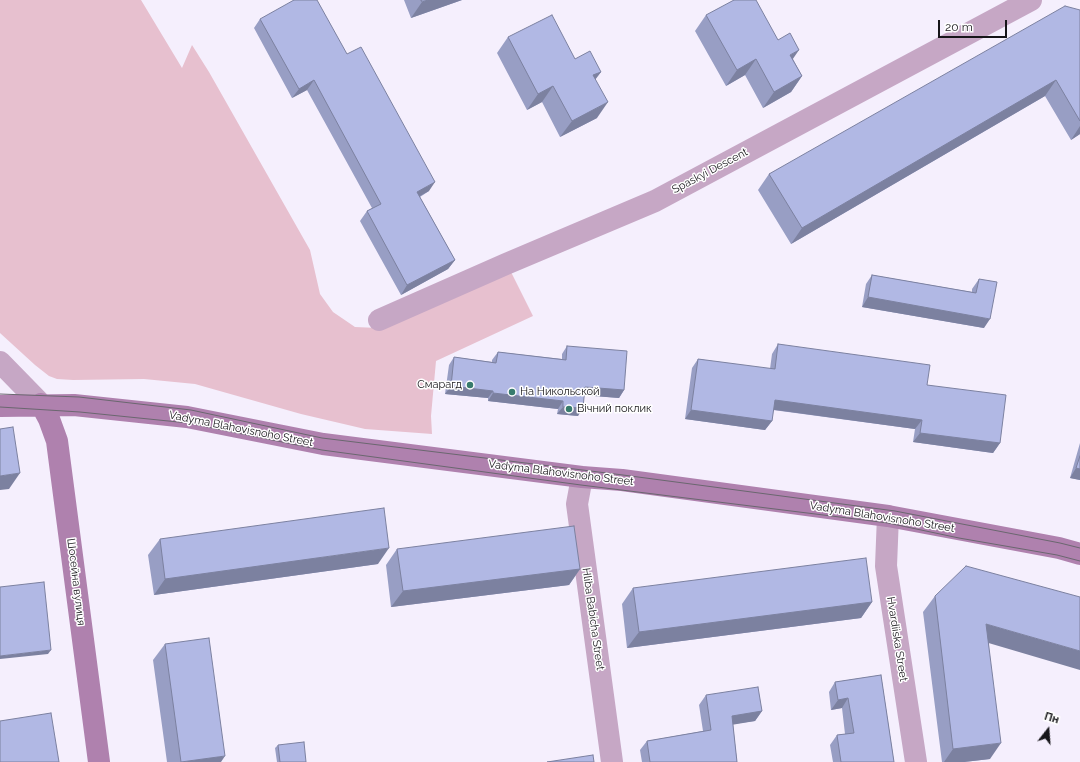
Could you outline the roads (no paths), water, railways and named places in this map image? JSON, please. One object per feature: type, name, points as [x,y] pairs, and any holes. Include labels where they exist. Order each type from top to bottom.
[{"type":"street","name":"Spaskyi Descent","points":[[379,320],[655,201],[1031,0]]},
{"type":"street","points":[[0,362],[41,404]]},
{"type":"street","name":"Vadyma Blahovisnoho Street","points":[[0,406],[41,404],[74,405],[186,417],[323,444],[582,477],[622,480],[888,516],[1059,548],[1080,554]]},
{"type":"street","name":"Шосейна вулиця","points":[[41,404],[49,419],[57,440],[99,762]]},
{"type":"street","name":"Hliba Babicha Street","points":[[582,477],[577,504],[612,762]]},
{"type":"street","name":"Hvardiiska Street","points":[[888,516],[886,566],[916,762]]},
{"type":"tram line","points":[[0,394],[79,397],[191,410],[322,438],[623,475],[895,511],[1080,548]]},
{"type":"tram line","points":[[0,407],[80,412],[188,423],[322,450],[581,485],[888,523],[959,538],[1057,555],[1080,561]]},
{"type":"place","name":"Смарагд","points":[[470,385]]},
{"type":"place","name":"На Никольской","points":[[512,392]]},
{"type":"place","name":"Вічний поклик","points":[[569,409]]}]
